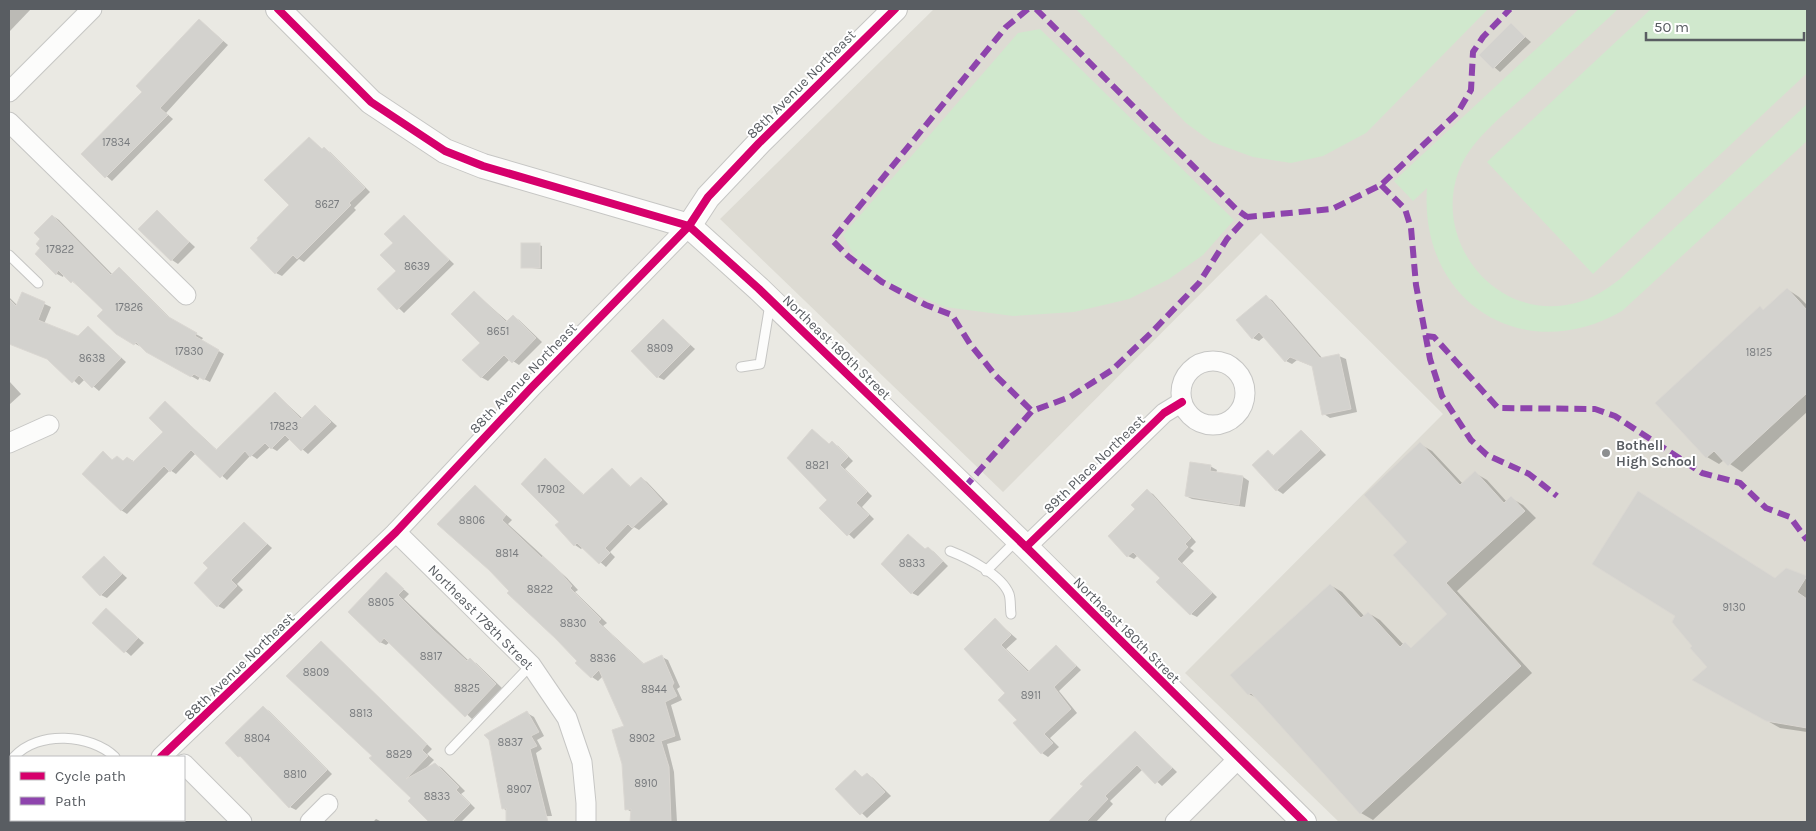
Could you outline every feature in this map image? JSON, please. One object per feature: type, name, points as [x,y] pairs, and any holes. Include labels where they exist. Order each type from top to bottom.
[{"type":"street","points":[[9,92],[92,9]]},
{"type":"street","name":"Northeast 180th Street","points":[[278,9],[371,102],[445,151],[483,166],[688,226],[770,300],[1022,543],[1238,759],[1304,822]]},
{"type":"street","name":"88th Avenue Northeast","points":[[169,755],[396,532],[530,388],[688,226],[708,197],[759,143],[895,9]]},
{"type":"street","points":[[9,122],[186,295]]},
{"type":"street","name":"89th Place Northeast","points":[[1022,543],[1164,413],[1182,402]]},
{"type":"street","points":[[9,443],[49,425]]},
{"type":"street","name":"Northeast 178th Street","points":[[396,532],[531,665],[566,718],[582,762],[586,822]]},
{"type":"street","points":[[1176,822],[1238,759]]},
{"type":"street","points":[[185,765],[242,822]]},
{"type":"street","points":[[310,822],[328,804]]},
{"type":"lane","points":[[9,255],[38,283]]},
{"type":"lane","points":[[741,368],[760,364],[770,300]]},
{"type":"lane","points":[[986,571],[1022,543]]},
{"type":"lane","points":[[950,551],[975,561],[1009,594],[1011,614]]},
{"type":"lane","points":[[450,750],[531,665]]},
{"type":"lane","points":[[16,756],[34,744],[50,740],[92,742],[107,749],[114,756]]},
{"type":"shaded area","name":"Bothell High School","points":[[934,9],[1807,9],[1807,822],[1339,822],[1185,673],[1443,414],[1261,233],[1003,492],[720,219]]},
{"type":"green space","points":[[1076,9],[1488,9],[1366,133],[1323,156],[1291,163],[1253,157],[1212,142],[1186,123]]},
{"type":"green space","points":[[1579,9],[1618,9],[1479,138],[1463,161],[1458,173],[1453,199],[1454,224],[1462,248],[1476,269],[1493,286],[1515,299],[1539,306],[1566,305],[1588,299],[1607,288],[1620,279],[1807,104],[1807,141],[1622,311],[1585,327],[1549,332],[1515,327],[1484,314],[1459,292],[1440,263],[1429,228],[1427,188],[1413,201],[1394,181]]},
{"type":"green space","points":[[1651,9],[1807,9],[1807,73],[1593,274],[1487,162]]},
{"type":"green space","points":[[1040,29],[1234,220],[1203,255],[1169,279],[1129,299],[1074,312],[1013,316],[945,307],[894,286],[855,257],[843,235],[1018,33]]},
{"type":"building","points":[[199,19],[223,41],[160,108],[168,115],[105,178],[81,154],[142,92],[136,86]]},
{"type":"building","points":[[1511,23],[1525,37],[1493,69],[1479,55]]},
{"type":"building","points":[[309,137],[322,149],[324,147],[365,188],[349,203],[351,205],[297,259],[293,255],[275,274],[250,248],[258,240],[257,238],[289,205],[264,180]]},
{"type":"building","points":[[157,210],[189,242],[171,261],[138,229]]},
{"type":"building","points":[[52,215],[111,275],[119,267],[167,316],[197,333],[195,336],[219,350],[204,380],[194,374],[191,377],[146,352],[136,342],[134,345],[116,334],[97,316],[103,310],[73,281],[71,283],[58,270],[56,275],[35,254],[40,248],[36,244],[40,239],[34,233]]},
{"type":"building","points":[[404,215],[449,260],[397,310],[377,289],[396,271],[380,255],[393,243],[384,234]]},
{"type":"building","points":[[521,243],[540,243],[540,268],[521,268]]},
{"type":"building","points":[[1787,288],[1807,310],[1807,393],[1728,466],[1714,451],[1706,458],[1655,403],[1760,306],[1763,310]]},
{"type":"building","points":[[474,291],[506,322],[513,315],[536,338],[512,363],[504,355],[481,378],[462,360],[480,343],[451,314]]},
{"type":"building","points":[[22,292],[45,302],[38,320],[78,336],[88,326],[121,358],[92,388],[79,375],[72,383],[47,359],[9,344],[9,299],[16,306]]},
{"type":"building","points":[[1266,295],[1320,358],[1339,354],[1351,409],[1322,415],[1312,366],[1290,357],[1285,362],[1259,332],[1252,339],[1236,320]]},
{"type":"building","points":[[663,319],[690,345],[657,378],[631,351]]},
{"type":"building","points":[[275,392],[301,419],[315,405],[331,422],[301,451],[285,435],[271,449],[265,443],[250,457],[245,451],[220,478],[191,450],[170,472],[164,466],[121,511],[82,474],[103,451],[112,460],[117,456],[123,461],[127,457],[133,462],[163,432],[149,418],[165,401],[216,450]]},
{"type":"building","points":[[812,429],[829,444],[832,441],[848,457],[840,465],[867,492],[856,503],[869,515],[847,536],[819,508],[827,500],[787,458]]},
{"type":"building","points":[[1301,430],[1320,450],[1276,491],[1252,465],[1268,450],[1273,456]]},
{"type":"building","points":[[1420,442],[1460,485],[1475,471],[1504,503],[1511,496],[1525,511],[1446,583],[1521,666],[1360,814],[1251,693],[1248,695],[1230,675],[1330,584],[1361,618],[1368,612],[1400,647],[1405,642],[1411,648],[1447,614],[1393,555],[1407,542],[1364,495]]},
{"type":"building","points":[[545,458],[583,495],[612,468],[630,487],[641,477],[662,500],[632,528],[628,524],[605,548],[610,553],[599,564],[577,543],[574,546],[555,525],[559,522],[521,484]]},
{"type":"building","points":[[1190,462],[1211,465],[1210,471],[1243,476],[1239,505],[1185,496]]},
{"type":"building","points":[[475,485],[506,515],[502,520],[542,558],[543,556],[561,573],[572,586],[570,588],[601,619],[598,622],[643,664],[662,655],[674,683],[672,686],[677,696],[665,702],[675,736],[661,741],[669,767],[671,822],[630,822],[631,809],[625,810],[622,764],[612,730],[624,726],[599,670],[591,678],[575,663],[577,661],[556,639],[507,593],[509,591],[489,570],[437,524]]},
{"type":"building","points":[[1147,489],[1191,538],[1185,544],[1188,547],[1177,559],[1212,593],[1190,615],[1156,582],[1160,578],[1133,552],[1127,557],[1108,536],[1135,509],[1131,505]]},
{"type":"building","points":[[1638,491],[1775,578],[1786,568],[1807,576],[1797,592],[1807,599],[1807,728],[1766,721],[1692,680],[1707,667],[1690,648],[1692,646],[1672,622],[1675,616],[1592,564]]},
{"type":"building","points":[[244,522],[267,544],[231,580],[237,586],[217,607],[194,583],[208,568],[203,563]]},
{"type":"building","points":[[908,534],[925,549],[928,547],[943,561],[911,594],[881,564]]},
{"type":"building","points":[[104,556],[122,574],[100,596],[82,577]]},
{"type":"building","points":[[386,572],[404,589],[398,595],[467,661],[470,658],[496,684],[465,717],[384,638],[380,643],[348,612]]},
{"type":"building","points":[[106,608],[138,638],[124,653],[92,623]]},
{"type":"building","points":[[995,618],[1011,635],[1001,645],[1028,672],[1056,645],[1076,666],[1054,687],[1071,709],[1044,734],[1053,743],[1041,754],[1013,723],[1017,720],[998,700],[1005,693],[964,649]]},
{"type":"building","points":[[321,641],[427,744],[422,750],[428,756],[406,779],[435,763],[459,787],[456,790],[470,804],[452,822],[429,822],[408,801],[411,798],[369,758],[372,756],[286,676]]},
{"type":"building","points":[[263,706],[327,770],[289,808],[240,756],[238,757],[225,743]]},
{"type":"building","points":[[527,711],[539,732],[531,736],[537,746],[530,749],[548,822],[506,822],[506,808],[502,809],[489,740],[484,735]]},
{"type":"building","points":[[1135,731],[1172,768],[1155,784],[1137,765],[1105,796],[1108,799],[1086,822],[1048,822],[1083,786],[1080,784]]},
{"type":"building","points":[[855,770],[862,777],[867,773],[885,792],[860,815],[835,789]]},
{"type":"marked path","points":[[1028,9],[1006,27],[832,240],[849,257],[882,282],[926,305],[952,315],[970,344],[996,376],[1032,411]]},
{"type":"marked path","points":[[1036,9],[1236,209],[1247,217]]},
{"type":"marked path","points":[[964,488],[1032,411],[1070,397],[1112,370],[1151,333],[1199,283],[1227,239],[1247,217],[1332,209],[1381,185],[1458,112],[1471,90],[1473,52],[1483,37],[1510,9]]},
{"type":"marked path","points":[[1381,185],[1405,209],[1411,228],[1416,285],[1430,359],[1442,396],[1471,440],[1487,455],[1529,474],[1557,496]]},
{"type":"marked path","points":[[1426,336],[1434,337],[1498,408],[1595,409],[1615,416],[1702,473],[1740,483],[1766,508],[1790,517],[1807,540]]},
{"type":"cycle path","points":[[278,9],[371,102],[445,151],[483,166],[689,226],[759,289],[1026,547],[1304,822]]},
{"type":"cycle path","points":[[162,756],[396,532],[531,388],[689,226],[708,197],[759,143],[895,9]]},
{"type":"cycle path","points":[[1026,547],[1164,413],[1182,402]]},
{"type":"place","name":"Bothell High School","points":[[1606,453]]}]
